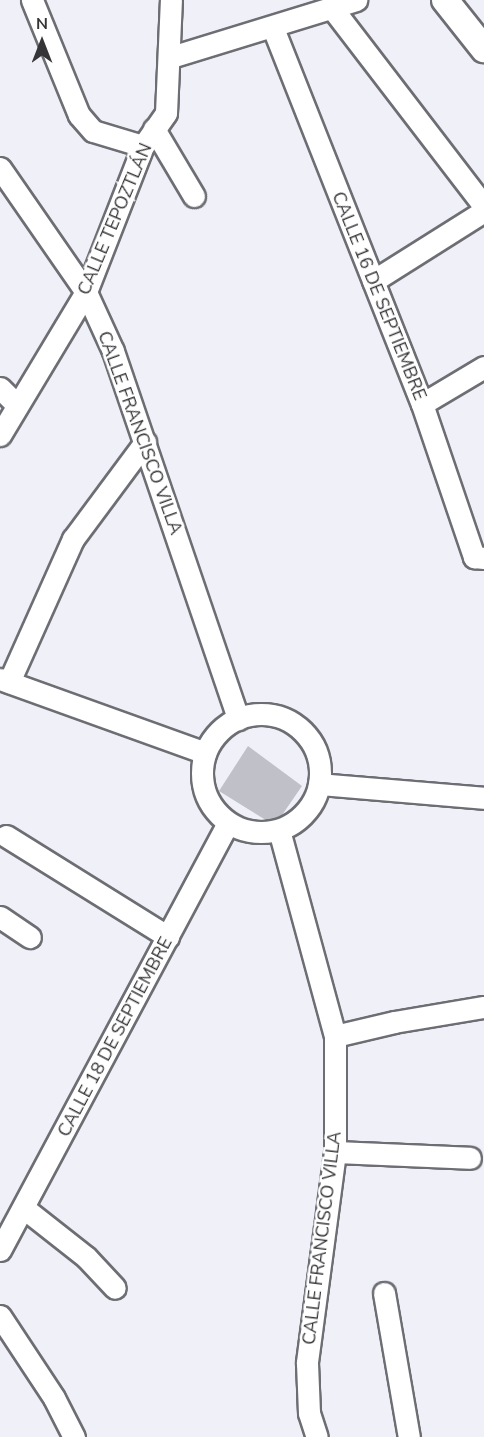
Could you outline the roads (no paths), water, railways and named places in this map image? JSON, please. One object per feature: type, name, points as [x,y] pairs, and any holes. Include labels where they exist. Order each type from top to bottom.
[{"type":"main road","points":[[445,0],[484,49]]},
{"type":"street","points":[[32,0],[79,115],[93,131],[149,138],[194,196]]},
{"type":"street","name":"CALLE TEPOZTLÁN","points":[[0,435],[16,404],[86,292],[149,138],[166,114],[171,57],[171,0]]},
{"type":"street","points":[[171,57],[273,28],[354,0]]},
{"type":"street","points":[[332,8],[484,206]]},
{"type":"street","name":"CALLE 16 DE SEPTIEMBRE","points":[[273,28],[422,404],[474,557],[484,558]]},
{"type":"street","name":"CALLE FRANCISCO VILLA","points":[[0,168],[86,292],[113,351],[238,719]]},
{"type":"street","points":[[373,281],[484,211]]},
{"type":"street","points":[[422,404],[484,367]]},
{"type":"street","points":[[0,388],[16,404]]},
{"type":"street","points":[[145,442],[73,539],[5,681],[205,753]]},
{"type":"street","points":[[269,715],[298,728],[316,753],[319,784],[305,812],[279,830],[253,831],[228,823],[213,809],[204,792],[201,772],[205,753],[213,739],[238,719],[269,715]]},
{"type":"street","points":[[319,784],[484,798]]},
{"type":"street","name":"CALLE 18 DE SEPTIEMBRE","points":[[0,1250],[25,1209],[228,823]]},
{"type":"street","name":"CALLE FRANCISCO VILLA","points":[[279,830],[335,1036],[335,1152],[307,1363],[309,1413],[318,1437]]},
{"type":"street","points":[[6,836],[168,937]]},
{"type":"street","points":[[2,923],[30,937]]},
{"type":"street","points":[[335,1036],[394,1022],[484,1007]]},
{"type":"street","points":[[335,1152],[470,1158]]},
{"type":"street","points":[[25,1209],[86,1257],[115,1288]]},
{"type":"street","points":[[384,1293],[410,1437]]},
{"type":"street","points":[[0,1316],[54,1398],[74,1437]]}]
